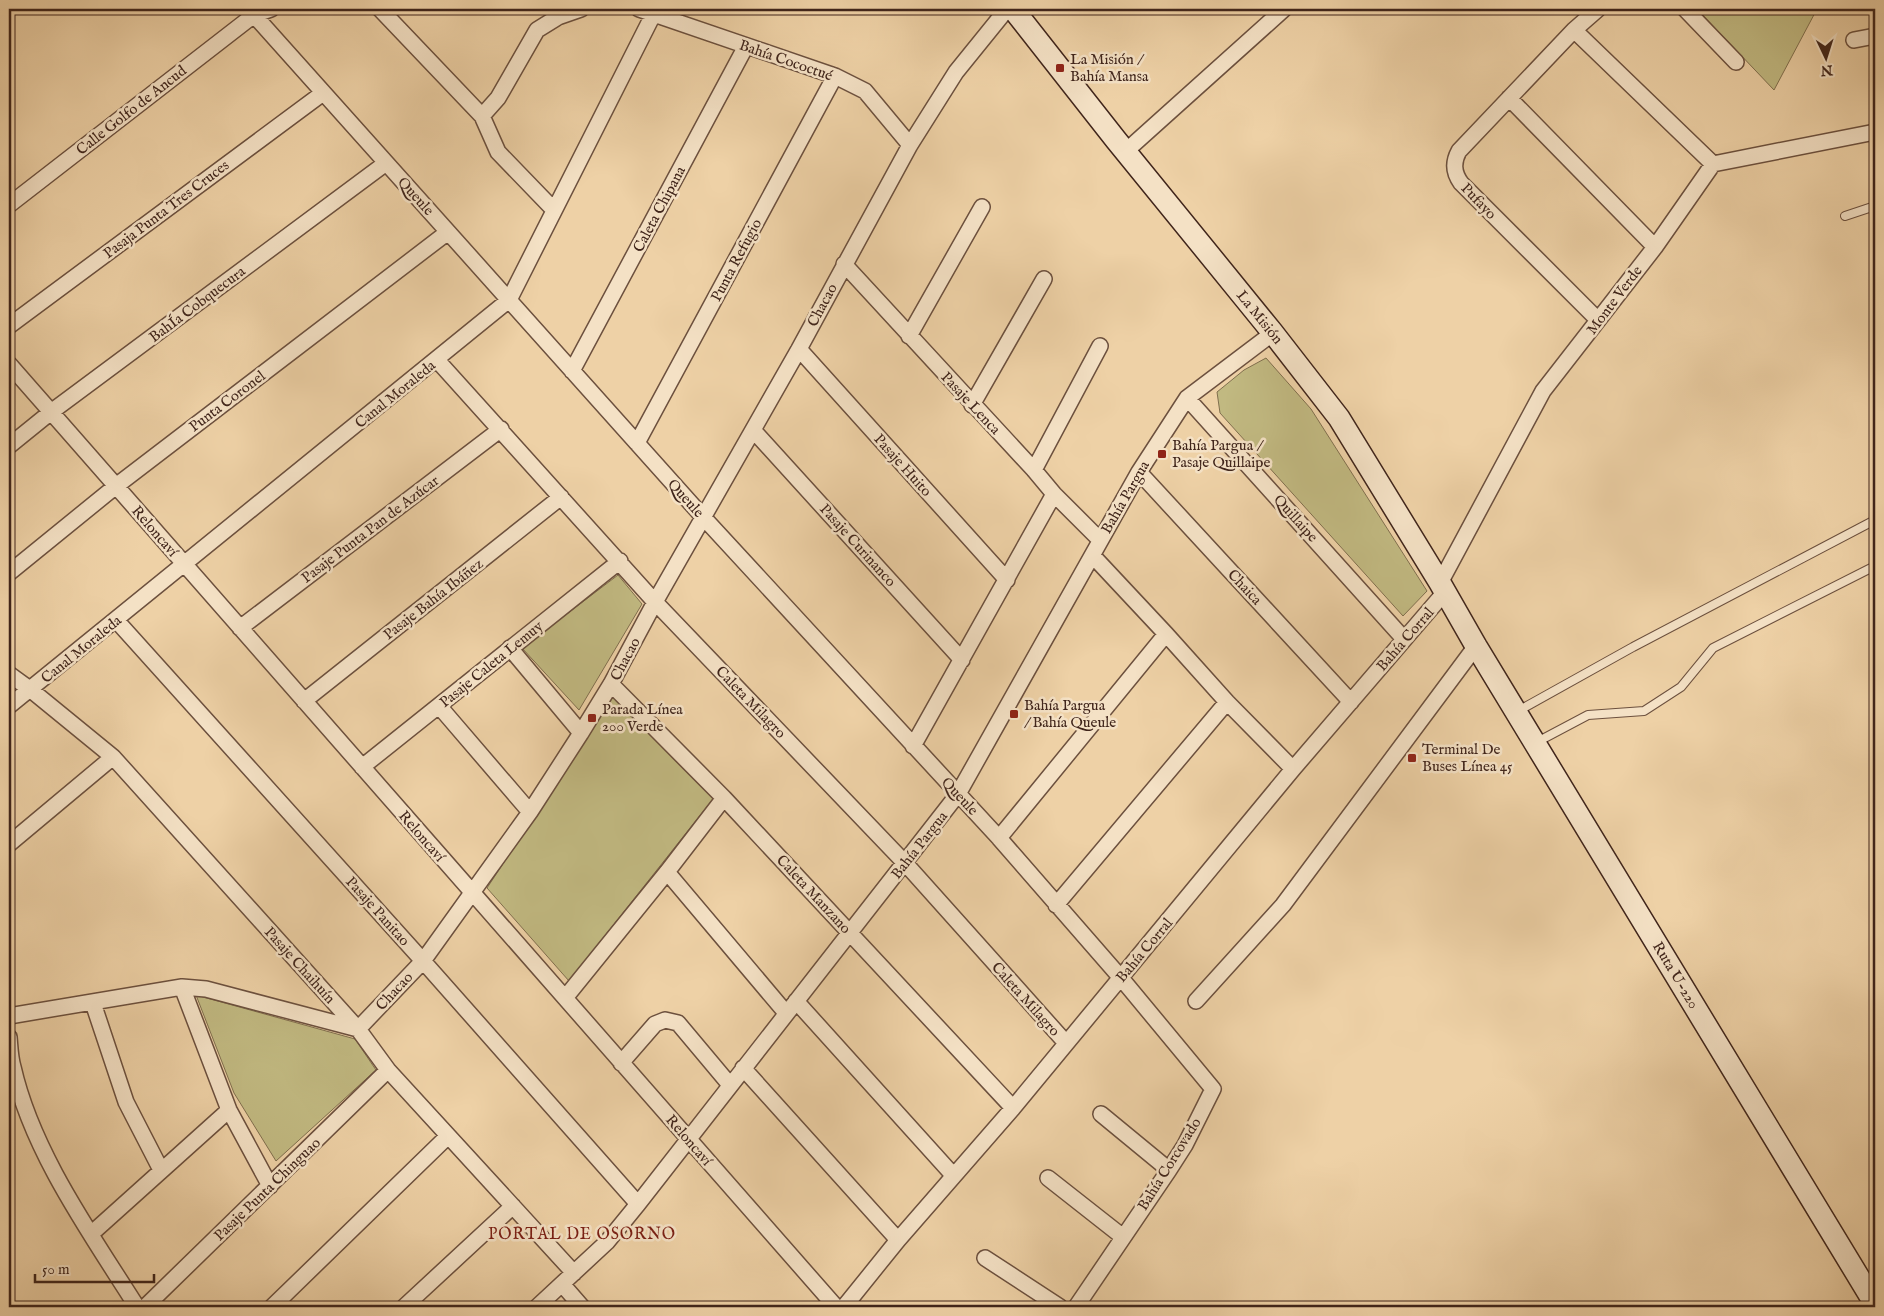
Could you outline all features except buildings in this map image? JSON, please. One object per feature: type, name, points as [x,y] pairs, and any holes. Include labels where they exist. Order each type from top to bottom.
[{"type":"street","name":"Calle Golfo de Ancud","points":[[9,205],[254,15],[271,9]]},
{"type":"street","points":[[380,9],[482,116],[498,152],[554,210]]},
{"type":"street","points":[[482,116],[498,98],[538,30],[558,16],[581,9]]},
{"type":"street","name":"Chacao","points":[[358,1029],[423,961],[530,812],[581,733],[611,684],[655,602],[799,349],[910,146],[956,72],[1007,9]]},
{"type":"street","name":"La Misión","points":[[1013,9],[1339,418],[1443,587],[1476,646]]},
{"type":"street","points":[[1126,152],[1284,9]]},
{"type":"street","name":"Pufayo","points":[[1598,9],[1574,30],[1459,150],[1454,164],[1457,178],[1598,320]]},
{"type":"street","points":[[1685,9],[1736,62]]},
{"type":"street","name":"Bahía Cococtué","points":[[647,11],[835,76],[865,91],[910,146]]},
{"type":"street","name":"Canal Moraleda","points":[[9,706],[509,300],[554,210],[647,11]]},
{"type":"street","name":"Queule","points":[[254,15],[637,444],[998,838],[1120,978]]},
{"type":"street","points":[[1574,30],[1713,164],[1875,132]]},
{"type":"street","points":[[1854,40],[1875,36]]},
{"type":"street","name":"Caleta Chipana","points":[[572,371],[746,46]]},
{"type":"street","name":"Punta Refugio","points":[[637,444],[835,76]]},
{"type":"street","name":"Pasaja Punta Tres Cruces","points":[[9,326],[323,93]]},
{"type":"street","points":[[1509,98],[1655,247]]},
{"type":"street","name":"BahÍa Cobquecura","points":[[9,446],[51,412],[386,163]]},
{"type":"street","name":"Monte Verde","points":[[1443,587],[1543,391],[1655,247],[1713,164]]},
{"type":"street","points":[[909,336],[982,207]]},
{"type":"street","name":"Punta Coronel","points":[[9,573],[116,486],[448,232]]},
{"type":"street","name":"Pasaje Lenca","points":[[844,264],[1054,494],[1100,540]]},
{"type":"street","points":[[972,404],[1044,279]]},
{"type":"street","name":"Bahía Pargua","points":[[537,1307],[607,1242],[958,794],[1139,472],[1187,398],[1273,333]]},
{"type":"street","points":[[1034,470],[1100,346]]},
{"type":"street","name":"Pasaje Huito","points":[[799,349],[1007,580]]},
{"type":"street","name":"Caleta Milagro","points":[[437,360],[655,602],[904,863],[1066,1043]]},
{"type":"street","name":"Reloncaví","points":[[9,364],[836,1307]]},
{"type":"street","name":"Quillaipe","points":[[1187,398],[1404,639]]},
{"type":"street","name":"Pasaje Punta Pan de Azúcar","points":[[240,628],[501,429]]},
{"type":"street","name":"Pasaje Curinanco","points":[[753,430],[962,660]]},
{"type":"street","name":"Chaica","points":[[1139,472],[1351,702]]},
{"type":"street","points":[[914,746],[1054,494]]},
{"type":"street","name":"Pasaje Bahía Ibáñez","points":[[304,701],[561,498]]},
{"type":"street","points":[[1093,556],[1227,702],[1293,769]]},
{"type":"street","name":"Pasaje Caleta Lemuy","points":[[362,767],[620,561]]},
{"type":"street","name":"Bahía Corral","points":[[844,1307],[953,1175],[1013,1108],[1293,769],[1404,639],[1443,587]]},
{"type":"street","name":"Pasaje Panitao","points":[[116,620],[423,961],[638,1204]]},
{"type":"street","points":[[998,838],[1166,634]]},
{"type":"street","points":[[1196,1001],[1283,905],[1476,646]]},
{"type":"street","name":"Ruta U-220","points":[[1476,646],[1875,1304]]},
{"type":"street","points":[[510,648],[581,733]]},
{"type":"street","name":"Pasaje Chaihuín","points":[[9,674],[113,757],[358,1029],[388,1070],[574,1273]]},
{"type":"street","name":"Caleta Manzano","points":[[611,684],[724,798],[1013,1108]]},
{"type":"street","points":[[1056,904],[1227,702]]},
{"type":"street","points":[[439,706],[530,812]]},
{"type":"street","points":[[9,844],[113,757]]},
{"type":"street","points":[[565,998],[724,798]]},
{"type":"street","points":[[667,872],[786,1013]]},
{"type":"street","name":"Bahía Corcovado","points":[[1076,1307],[1169,1170],[1213,1089],[1120,978]]},
{"type":"street","points":[[9,1016],[182,987],[206,990],[358,1029]]},
{"type":"street","points":[[182,987],[229,1110],[270,1186]]},
{"type":"street","points":[[796,1001],[953,1175]]},
{"type":"street","points":[[94,1003],[126,1102],[161,1170]]},
{"type":"street","points":[[621,1062],[655,1024],[665,1020],[678,1022],[730,1085]]},
{"type":"street","points":[[9,1037],[11,1067],[30,1122],[55,1173],[90,1234],[137,1307]]},
{"type":"street","points":[[743,1068],[898,1240]]},
{"type":"street","name":"Pasaje Punta Chinguao","points":[[145,1307],[388,1070]]},
{"type":"street","points":[[90,1234],[229,1110]]},
{"type":"street","points":[[1101,1114],[1169,1170]]},
{"type":"street","points":[[272,1307],[448,1136]]},
{"type":"street","points":[[1048,1178],[1123,1237]]},
{"type":"street","points":[[404,1307],[513,1206]]},
{"type":"street","points":[[985,1258],[1060,1307]]},
{"type":"street","points":[[562,1284],[582,1307]]},
{"type":"lane","points":[[1845,216],[1875,206]]},
{"type":"lane","points":[[1517,712],[1633,647],[1875,520]]},
{"type":"lane","points":[[1535,743],[1588,715],[1644,711],[1681,687],[1713,648],[1875,566]]},
{"type":"shaded area","points":[[1697,9],[1817,9],[1774,90]]},
{"type":"shaded area","points":[[1266,358],[1311,409],[1427,591],[1403,616],[1220,413],[1217,392],[1244,370]]},
{"type":"shaded area","points":[[618,575],[642,604],[579,710],[522,648]]},
{"type":"shaded area","points":[[613,697],[713,799],[569,981],[487,888]]},
{"type":"shaded area","points":[[196,995],[355,1039],[376,1070],[276,1161],[234,1093]]},
{"type":"place","name":"La Misión / Bahía Mansa","points":[[1060,68]]},
{"type":"place","name":"Bahía Pargua / Pasaje Quillaipe","points":[[1162,454]]},
{"type":"place","name":"Bahía Pargua / Bahía Queule","points":[[1014,714]]},
{"type":"place","name":"Parada Línea 200 Verde","points":[[592,718]]},
{"type":"place","name":"Terminal De Buses Línea 45","points":[[1412,758]]},
{"type":"district","name":"PORTAL DE OSORNO","points":[[582,1233]]}]
